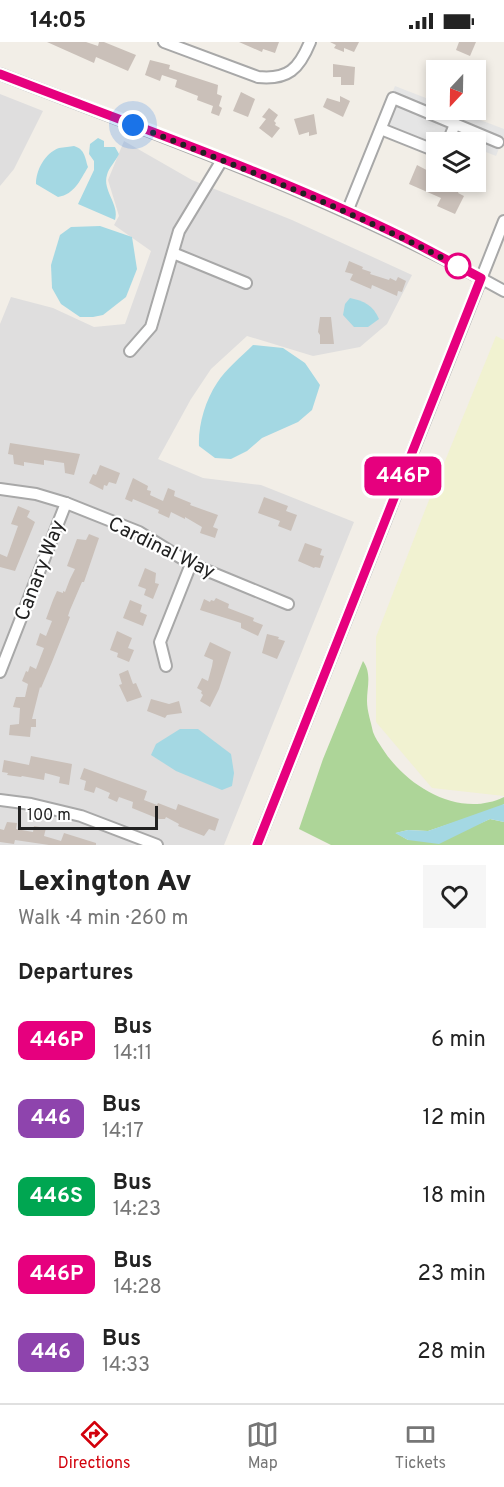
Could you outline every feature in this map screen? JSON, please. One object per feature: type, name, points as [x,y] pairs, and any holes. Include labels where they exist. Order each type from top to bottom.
[{"type":"street","points":[[164,42],[258,77],[273,79],[289,74],[304,57],[310,42]]},
{"type":"street","points":[[0,74],[222,160],[346,212],[405,238],[504,291]]},
{"type":"street","points":[[346,212],[393,98],[498,142]]},
{"type":"street","points":[[452,132],[456,124]]},
{"type":"street","points":[[381,129],[426,147]]},
{"type":"street","points":[[130,351],[152,327],[179,231],[222,160]]},
{"type":"street","points":[[257,845],[504,221]]},
{"type":"street","points":[[173,253],[246,282]]},
{"type":"street","name":"Cardinal Way","points":[[0,489],[36,494],[66,503],[139,532],[191,564],[288,604]]},
{"type":"street","name":"Canary Way","points":[[0,672],[66,503]]},
{"type":"street","points":[[166,666],[160,642],[191,564]]},
{"type":"street","points":[[0,800],[31,804],[81,816],[157,845]]},
{"type":"shaded area","points":[[395,86],[426,98],[426,120],[480,120],[504,129],[504,136],[496,156],[486,152],[486,132],[426,132],[426,150],[377,130]]},
{"type":"shaded area","points":[[0,94],[43,111],[14,169],[0,186]]},
{"type":"shaded area","points":[[124,141],[192,180],[292,220],[412,275],[387,324],[360,347],[313,356],[247,336],[211,369],[191,399],[158,459],[203,478],[261,485],[354,522],[224,845],[0,845],[0,324],[11,297],[53,308],[94,327],[125,324],[151,251],[114,225],[119,216],[108,180]]},
{"type":"green space","points":[[496,336],[504,340],[504,796],[432,788],[376,722],[376,637]]},
{"type":"green space","points":[[363,661],[368,675],[367,705],[373,732],[392,762],[405,775],[435,795],[452,801],[469,804],[487,803],[504,797],[504,804],[498,808],[428,831],[408,830],[396,833],[408,840],[469,828],[490,819],[504,822],[504,845],[331,845],[299,829],[323,759]]},
{"type":"water","points":[[98,138],[104,141],[104,147],[115,147],[119,154],[109,169],[106,181],[115,209],[115,220],[78,204],[94,170],[94,161],[89,154],[90,144]]},
{"type":"water","points":[[74,146],[82,152],[88,167],[73,190],[58,197],[36,184],[40,168],[54,150]]},
{"type":"water","points":[[100,226],[132,237],[137,269],[126,297],[103,315],[80,317],[61,304],[52,288],[51,265],[60,235],[71,227]]},
{"type":"water","points":[[350,298],[368,304],[379,319],[368,327],[354,327],[343,315],[345,304]]},
{"type":"water","points":[[253,345],[283,348],[305,363],[320,385],[312,410],[298,422],[262,438],[247,451],[231,459],[215,458],[199,446],[201,422],[206,406],[221,378]]},
{"type":"water","points":[[180,729],[198,729],[231,754],[234,773],[232,786],[222,790],[176,771],[151,755],[156,744]]},
{"type":"water","points":[[504,804],[504,822],[490,819],[439,844],[408,840],[395,833],[408,830],[428,831]]},
{"type":"building","points":[[47,42],[86,42],[98,46],[99,42],[104,42],[136,55],[128,71],[96,57],[94,63]]},
{"type":"building","points":[[239,42],[279,42],[275,53],[263,49],[262,52]]},
{"type":"building","points":[[330,42],[359,42],[354,52],[344,48],[344,52],[334,48],[336,45]]},
{"type":"building","points":[[459,42],[476,42],[470,56],[456,50]]},
{"type":"building","points":[[150,60],[170,65],[169,69],[218,85],[217,94],[222,96],[219,116],[211,113],[213,106],[197,100],[198,96],[175,87],[177,80],[162,75],[160,81],[145,75]]},
{"type":"building","points":[[333,64],[355,67],[354,85],[341,85],[341,77],[333,77]]},
{"type":"building","points":[[241,92],[255,99],[248,117],[233,111]]},
{"type":"building","points":[[340,96],[350,101],[343,117],[323,107],[327,98],[340,102]]},
{"type":"building","points":[[269,108],[278,115],[274,121],[275,125],[280,128],[272,138],[259,128],[266,119],[262,117]]},
{"type":"building","points":[[314,114],[317,134],[309,136],[309,132],[299,135],[294,119]]},
{"type":"building","points":[[417,165],[426,170],[426,191],[409,184]]},
{"type":"building","points":[[427,192],[458,192],[464,196],[455,214],[437,206],[441,198]]},
{"type":"building","points":[[349,261],[363,267],[362,269],[371,272],[370,274],[396,281],[398,277],[406,281],[402,292],[398,291],[397,296],[372,285],[371,289],[350,280],[353,274],[345,272]]},
{"type":"building","points":[[320,317],[331,317],[334,344],[320,344],[318,332]]},
{"type":"building","points":[[10,443],[80,454],[74,475],[65,473],[64,463],[44,460],[44,465],[24,462],[24,466],[14,464],[13,455],[8,454]]},
{"type":"building","points":[[100,465],[120,473],[116,484],[109,482],[107,486],[104,485],[103,490],[89,483],[93,474],[96,475]]},
{"type":"building","points":[[133,478],[148,486],[147,490],[151,491],[150,495],[163,501],[168,488],[175,491],[174,496],[191,503],[190,505],[218,515],[213,527],[218,529],[215,538],[200,533],[202,527],[185,517],[185,519],[171,512],[169,518],[158,513],[159,510],[133,499],[132,502],[125,499]]},
{"type":"building","points":[[264,497],[288,506],[286,511],[297,515],[291,531],[278,526],[280,521],[258,513]]},
{"type":"building","points":[[18,506],[30,511],[27,517],[35,522],[15,571],[0,567],[0,554],[7,557],[18,526],[11,524]]},
{"type":"building","points":[[89,534],[99,538],[84,582],[70,610],[68,616],[70,617],[40,687],[32,719],[36,719],[36,727],[31,727],[30,737],[9,735],[10,725],[19,724],[20,708],[13,707],[16,697],[25,697],[28,684],[22,681],[26,671],[28,672],[30,666],[36,669],[44,648],[36,645],[40,633],[46,636],[52,621],[46,619],[53,600],[57,591],[65,592],[75,569],[67,566],[77,539],[86,540]]},
{"type":"building","points":[[305,543],[322,549],[320,555],[324,556],[320,568],[314,568],[298,561]]},
{"type":"building","points":[[145,568],[156,573],[155,583],[159,584],[153,599],[144,595],[146,589],[138,586]]},
{"type":"building","points":[[216,598],[229,604],[228,608],[254,618],[253,621],[263,625],[258,636],[241,628],[241,623],[200,610],[204,599],[210,602]]},
{"type":"building","points":[[130,600],[142,605],[140,612],[147,615],[143,626],[123,618]]},
{"type":"building","points":[[117,631],[132,638],[128,648],[134,650],[129,662],[117,657],[118,653],[110,650]]},
{"type":"building","points":[[267,634],[285,641],[277,659],[262,653]]},
{"type":"building","points":[[210,642],[231,652],[219,689],[210,707],[200,701],[203,695],[202,691],[197,688],[202,678],[208,681],[213,660],[204,656]]},
{"type":"building","points":[[128,670],[133,684],[136,683],[142,697],[127,702],[119,685],[122,684],[119,674]]},
{"type":"building","points":[[151,699],[169,704],[179,701],[182,713],[167,715],[165,718],[147,711]]},
{"type":"building","points":[[31,756],[72,764],[69,785],[59,783],[60,777],[45,773],[44,780],[7,775],[8,773],[2,772],[4,760],[29,765]]},
{"type":"building","points":[[84,768],[147,791],[144,800],[157,805],[158,803],[176,810],[178,804],[219,819],[215,831],[209,829],[204,836],[178,826],[179,824],[166,817],[159,819],[132,808],[133,802],[119,797],[117,802],[108,798],[110,793],[96,787],[94,793],[84,790],[86,781],[80,779]]},
{"type":"building","points":[[7,822],[17,823],[16,829],[33,832],[34,826],[46,828],[44,836],[61,841],[64,833],[96,843],[96,845],[49,845],[15,840],[14,844],[0,842],[0,829],[4,830]]},
{"type":"bus line","name":"446P","points":[[0,74],[331,204],[405,238],[481,278],[257,845]]},
{"type":"route","points":[[133,125],[331,204],[405,238],[458,266]]}]
